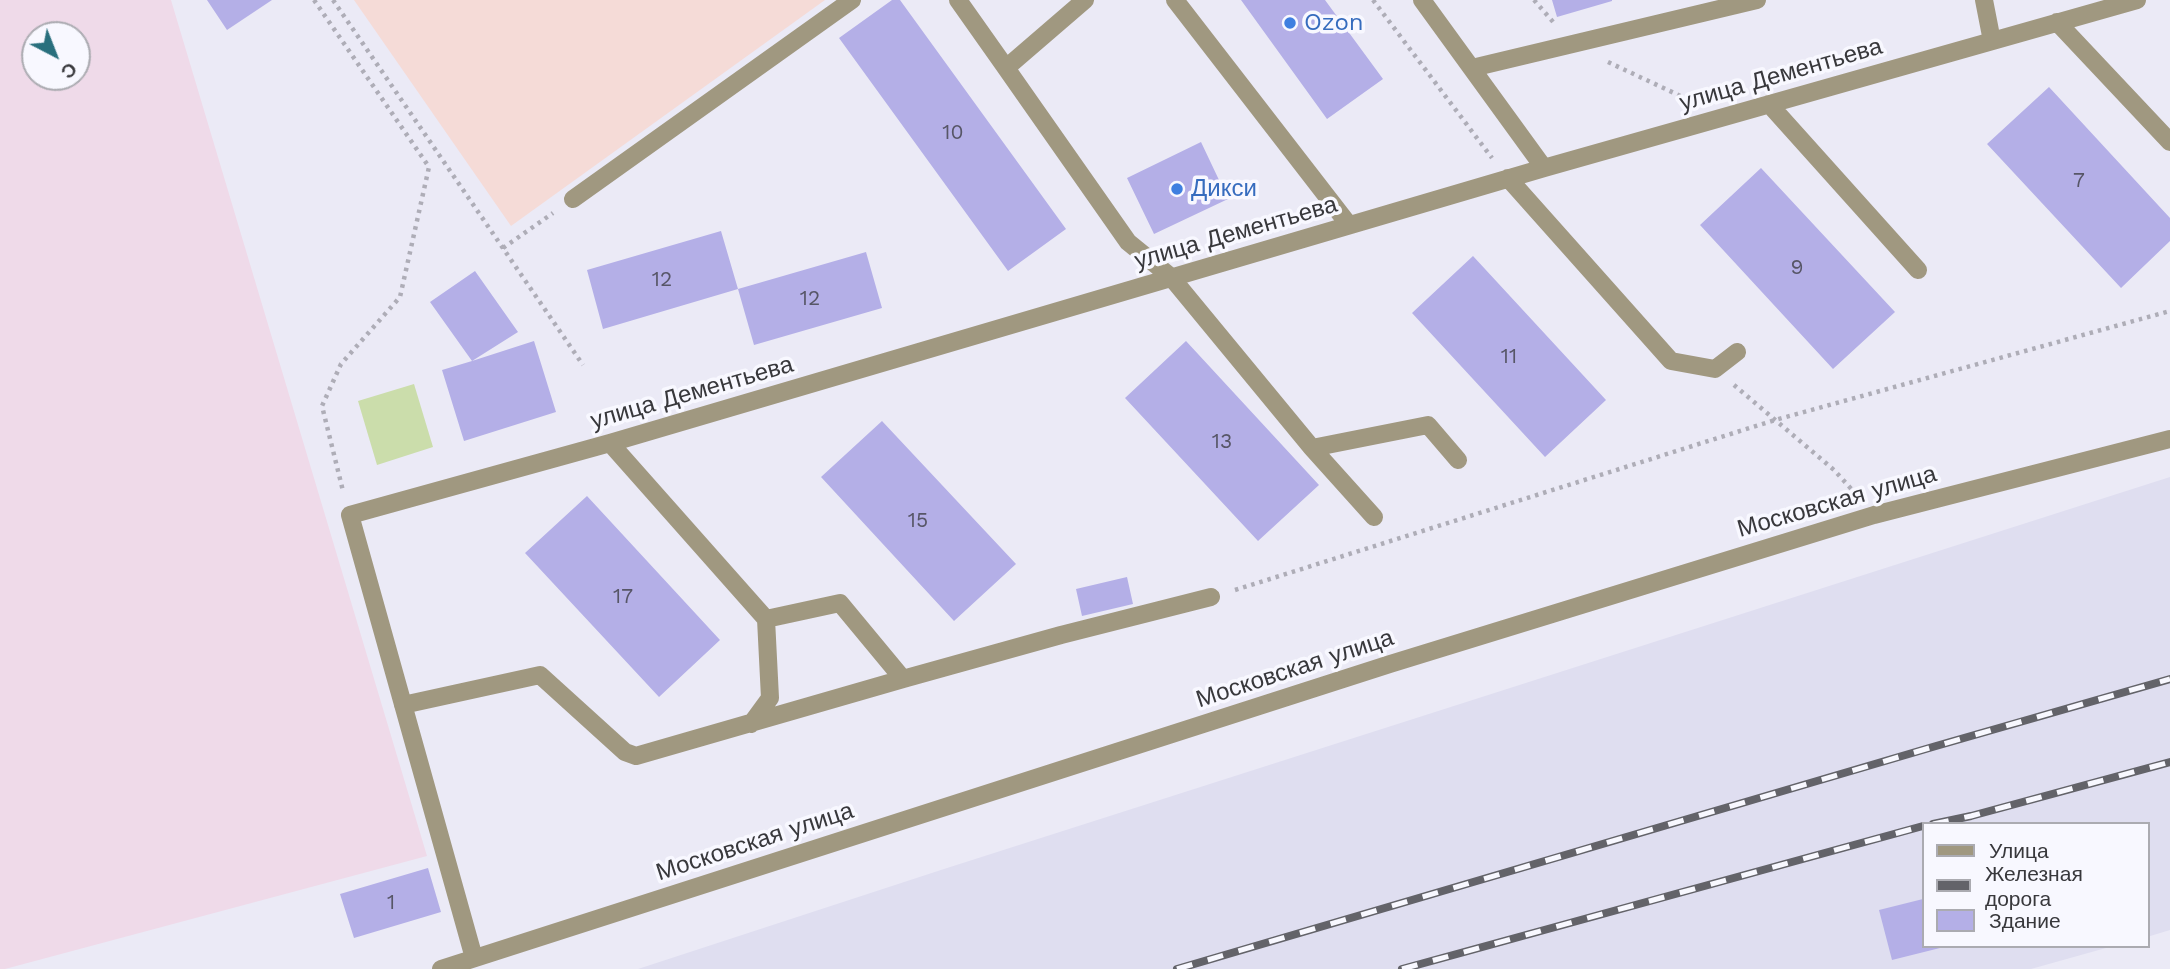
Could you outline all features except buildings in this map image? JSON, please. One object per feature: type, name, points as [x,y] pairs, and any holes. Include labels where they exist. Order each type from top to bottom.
[{"type":"street","points":[[573,199],[852,0]]},
{"type":"street","points":[[958,0],[1128,243],[1171,277],[1312,448],[1374,517]]},
{"type":"street","points":[[1006,68],[1085,0]]},
{"type":"street","points":[[1175,0],[1349,225]]},
{"type":"street","points":[[1423,0],[1544,168]]},
{"type":"street","points":[[1472,68],[1757,0]]},
{"type":"street","points":[[1983,0],[1992,41]]},
{"type":"street","name":"улица Дементьева","points":[[350,515],[610,443],[1507,178],[2137,0]]},
{"type":"street","points":[[2057,22],[2170,142]]},
{"type":"street","points":[[1769,104],[1918,270]]},
{"type":"street","points":[[1507,178],[1671,361],[1715,369],[1737,352]]},
{"type":"street","points":[[1312,448],[1428,425],[1458,460]]},
{"type":"street","name":"Московская улица","points":[[441,969],[1390,664],[1874,515],[2170,439]]},
{"type":"street","points":[[610,443],[766,618],[770,698],[751,724]]},
{"type":"street","points":[[350,515],[474,958]]},
{"type":"street","points":[[403,705],[540,675],[625,751],[636,756],[1061,635],[1211,597]]},
{"type":"street","points":[[766,618],[840,603],[903,679]]},
{"type":"path","points":[[314,0],[429,167],[400,297],[341,364],[321,406],[350,515]]},
{"type":"path","points":[[333,0],[583,365]]},
{"type":"path","points":[[1373,0],[1507,178]]},
{"type":"path","points":[[1534,0],[1572,44],[1724,117]]},
{"type":"path","points":[[503,248],[573,199]]},
{"type":"path","points":[[1211,597],[1775,420],[2170,310]]},
{"type":"path","points":[[1715,369],[1835,470],[1874,515]]},
{"type":"shaded area","points":[[0,0],[171,0],[427,856],[0,969]]},
{"type":"shaded area","points":[[354,0],[825,0],[511,226]]},
{"type":"shaded area","points":[[2170,477],[2170,930],[2149,936],[2149,822],[1922,822],[1922,948],[2106,948],[2031,969],[638,969]]},
{"type":"green space","points":[[414,384],[433,447],[377,465],[358,401]]},
{"type":"railway","points":[[1177,969],[2170,679]]},
{"type":"railway","points":[[1942,822],[2170,762]]},
{"type":"railway","points":[[1402,969],[1922,826]]},
{"type":"place","name":"Ozon","points":[[1290,23]]},
{"type":"place","name":"Дикси","points":[[1177,189]]}]
